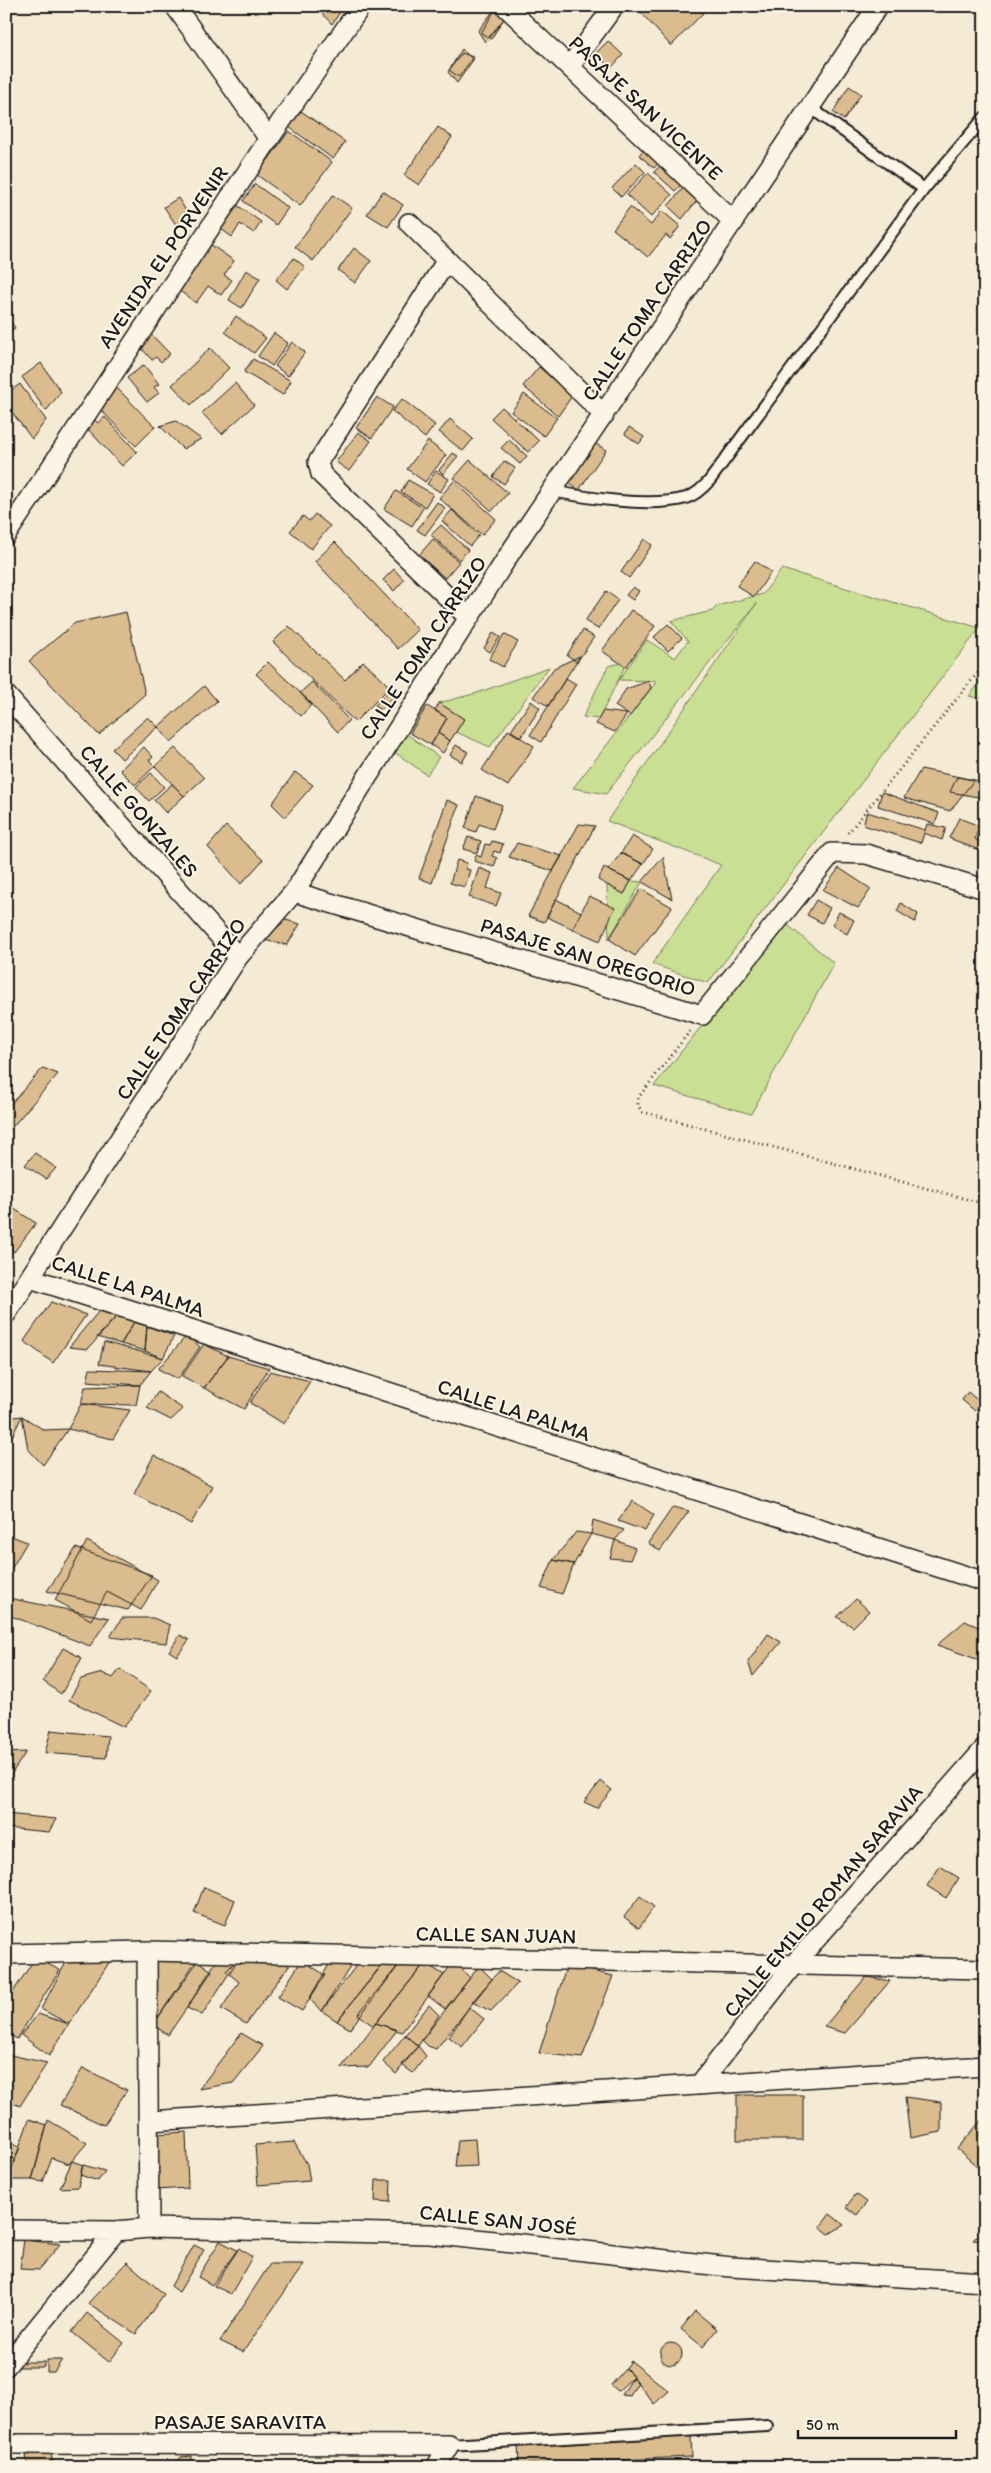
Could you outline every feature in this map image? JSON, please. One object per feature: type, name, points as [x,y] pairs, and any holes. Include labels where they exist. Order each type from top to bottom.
[{"type":"street","points":[[175,6],[269,139]]},
{"type":"street","name":"AVENIDA EL PORVENIR","points":[[6,536],[269,139],[361,6]]},
{"type":"street","name":"PASAJE SAN VICENTE","points":[[505,6],[734,222]]},
{"type":"street","points":[[570,66],[614,6]]},
{"type":"street","name":"CALLE TOMA CARRIZO","points":[[6,1314],[238,957],[294,892],[552,491],[878,6]]},
{"type":"street","points":[[409,223],[604,415]]},
{"type":"street","points":[[447,260],[318,462],[321,474],[469,618]]},
{"type":"street","name":"CALLE GONZALES","points":[[6,695],[238,957]]},
{"type":"street","points":[[702,1015],[832,853],[866,854],[985,889]]},
{"type":"street","name":"PASAJE SAN OREGORIO","points":[[294,892],[702,1015]]},
{"type":"street","name":"CALLE LA PALMA","points":[[30,1278],[985,1582]]},
{"type":"street","name":"CALLE EMILIO ROMAN SARAVIA","points":[[699,2086],[794,1964],[985,1748]]},
{"type":"street","points":[[147,1951],[150,2228]]},
{"type":"street","name":"CALLE SAN JUAN","points":[[6,1954],[147,1951],[985,1969]]},
{"type":"street","points":[[150,2121],[985,2066]]},
{"type":"street","name":"CALLE SAN JOSÉ","points":[[6,2230],[116,2231],[150,2228],[430,2234],[731,2267],[985,2282]]},
{"type":"street","points":[[6,2366],[116,2231]]},
{"type":"street","name":"PASAJE SARAVITA","points":[[6,2444],[449,2445]]},
{"type":"street","points":[[436,2467],[449,2445]]},
{"type":"lane","points":[[811,108],[924,188]]},
{"type":"lane","points":[[552,491],[584,497],[644,501],[686,498],[699,492],[710,480],[924,188],[985,117]]},
{"type":"lane","points":[[449,2445],[767,2426]]},
{"type":"path","points":[[832,853],[985,664]]},
{"type":"path","name":"PASAJE SAN OREGORIO","points":[[702,1015],[638,1098],[638,1106],[643,1112],[985,1204]]},
{"type":"green space","points":[[782,569],[980,628],[708,983],[652,964],[721,865],[607,821],[757,603],[606,794],[573,788],[657,681],[619,680],[647,640],[675,658],[688,641],[671,621],[712,611],[717,606],[763,594]]},
{"type":"green space","points":[[627,662],[599,719],[583,717],[608,666]]},
{"type":"green space","points":[[549,667],[490,747],[456,732],[464,719],[439,703],[477,693]]},
{"type":"green space","points":[[985,676],[985,700],[969,696]]},
{"type":"green space","points":[[405,733],[439,757],[427,775],[393,751]]},
{"type":"green space","points":[[631,881],[642,882],[609,939],[607,885],[624,894]]},
{"type":"green space","points":[[784,922],[834,963],[751,1114],[654,1086]]},
{"type":"building","points":[[315,6],[344,6],[332,24]]},
{"type":"building","points":[[497,6],[508,14],[485,42],[478,31]]},
{"type":"building","points":[[692,6],[703,13],[671,46],[636,7]]},
{"type":"building","points":[[495,10],[505,17],[491,39],[481,33]]},
{"type":"building","points":[[608,41],[623,55],[611,68],[595,54]]},
{"type":"building","points":[[462,49],[473,60],[457,83],[448,72]]},
{"type":"building","points":[[462,53],[473,57],[459,77],[449,70]]},
{"type":"building","points":[[849,86],[861,94],[844,120],[833,112]]},
{"type":"building","points":[[301,111],[345,142],[333,159],[289,127]]},
{"type":"building","points":[[438,127],[452,137],[419,185],[404,175]]},
{"type":"building","points":[[289,131],[332,162],[300,206],[257,175]]},
{"type":"building","points":[[648,145],[663,159],[654,168],[639,155]]},
{"type":"building","points":[[636,163],[645,172],[621,197],[612,188]]},
{"type":"building","points":[[663,163],[684,182],[675,191],[654,172]]},
{"type":"building","points":[[648,173],[672,195],[651,217],[627,195]]},
{"type":"building","points":[[255,184],[288,208],[276,225],[243,201]]},
{"type":"building","points":[[685,186],[699,198],[682,219],[668,206]]},
{"type":"building","points":[[383,191],[403,205],[388,227],[367,214]]},
{"type":"building","points":[[333,195],[352,208],[313,261],[295,247]]},
{"type":"building","points":[[178,198],[190,217],[177,226],[164,207]]},
{"type":"building","points":[[237,205],[261,222],[254,233],[240,224],[232,237],[221,229]]},
{"type":"building","points":[[630,207],[651,225],[662,211],[680,226],[670,239],[666,235],[648,257],[613,229]]},
{"type":"building","points":[[210,244],[234,261],[224,275],[232,280],[221,295],[208,286],[196,303],[177,289]]},
{"type":"building","points":[[354,248],[371,261],[355,283],[338,270]]},
{"type":"building","points":[[294,258],[305,267],[287,289],[276,280]]},
{"type":"building","points":[[246,270],[260,278],[242,308],[229,300]]},
{"type":"building","points":[[6,314],[15,328],[6,333]]},
{"type":"building","points":[[236,316],[266,338],[254,353],[225,332]]},
{"type":"building","points":[[148,331],[170,354],[161,362],[156,357],[152,360],[136,342]]},
{"type":"building","points":[[274,333],[288,343],[272,366],[258,356]]},
{"type":"building","points":[[292,342],[305,352],[288,376],[275,366]]},
{"type":"building","points":[[210,348],[229,368],[191,405],[172,385]]},
{"type":"building","points":[[253,359],[291,381],[283,395],[244,372]]},
{"type":"building","points":[[41,363],[61,392],[46,411],[22,377]]},
{"type":"building","points":[[144,365],[159,384],[154,387],[159,393],[147,402],[127,378]]},
{"type":"building","points":[[539,367],[572,396],[558,416],[523,386]]},
{"type":"building","points":[[235,383],[254,405],[222,434],[202,413]]},
{"type":"building","points":[[20,384],[46,420],[32,439],[6,404],[6,394]]},
{"type":"building","points":[[116,387],[155,427],[136,446],[96,405]]},
{"type":"building","points":[[524,394],[557,418],[544,436],[511,412]]},
{"type":"building","points":[[377,397],[393,407],[372,438],[356,428]]},
{"type":"building","points":[[402,399],[435,425],[425,438],[392,411]]},
{"type":"building","points":[[502,407],[539,441],[528,452],[491,418]]},
{"type":"building","points":[[105,417],[137,452],[122,466],[85,426],[93,418],[98,423]]},
{"type":"building","points":[[450,419],[473,439],[463,451],[439,432]]},
{"type":"building","points":[[176,421],[201,439],[183,449],[160,426]]},
{"type":"building","points":[[629,427],[644,437],[639,444],[625,434]]},
{"type":"building","points":[[358,432],[371,441],[349,471],[336,462]]},
{"type":"building","points":[[509,440],[527,456],[520,464],[501,448]]},
{"type":"building","points":[[428,441],[446,455],[425,482],[407,469]]},
{"type":"building","points":[[593,442],[606,450],[579,490],[566,481]]},
{"type":"building","points":[[453,453],[458,456],[443,474],[439,470]]},
{"type":"building","points":[[470,460],[508,493],[492,511],[454,478]]},
{"type":"building","points":[[504,461],[515,468],[504,484],[493,477]]},
{"type":"building","points":[[436,471],[449,479],[440,492],[427,484]]},
{"type":"building","points":[[408,480],[433,494],[425,507],[401,492]]},
{"type":"building","points":[[454,481],[496,519],[482,535],[439,498]]},
{"type":"building","points":[[396,491],[423,508],[412,526],[384,509]]},
{"type":"building","points":[[437,502],[445,508],[425,535],[417,530]]},
{"type":"building","points":[[452,510],[479,535],[470,546],[442,521]]},
{"type":"building","points":[[315,514],[330,526],[311,549],[290,531],[303,516],[309,521]]},
{"type":"building","points":[[441,525],[468,550],[459,560],[431,535]]},
{"type":"building","points":[[433,539],[459,562],[445,578],[419,555]]},
{"type":"building","points":[[644,539],[652,545],[629,578],[621,572]]},
{"type":"building","points":[[335,542],[418,630],[398,649],[315,561]]},
{"type":"building","points":[[755,561],[771,572],[754,597],[737,586]]},
{"type":"building","points":[[394,569],[404,580],[394,591],[383,580]]},
{"type":"building","points":[[633,587],[639,591],[633,600],[626,595]]},
{"type":"building","points":[[606,591],[618,600],[598,629],[585,621]]},
{"type":"building","points":[[631,610],[655,626],[626,667],[602,651]]},
{"type":"building","points":[[126,612],[145,694],[99,735],[29,661],[75,623]]},
{"type":"building","points":[[668,624],[682,638],[668,651],[654,637]]},
{"type":"building","points":[[289,626],[345,680],[363,661],[390,687],[355,722],[273,642]]},
{"type":"building","points":[[583,630],[594,637],[577,662],[567,655]]},
{"type":"building","points":[[493,633],[500,637],[490,652],[484,648]]},
{"type":"building","points":[[504,634],[518,642],[503,667],[489,659]]},
{"type":"building","points":[[580,656],[548,706],[533,697],[554,668]]},
{"type":"building","points":[[268,662],[312,704],[301,716],[256,674]]},
{"type":"building","points":[[566,678],[576,684],[541,742],[530,735]]},
{"type":"building","points":[[649,681],[651,688],[630,716],[615,706],[626,689]]},
{"type":"building","points":[[312,682],[349,720],[338,732],[300,693]]},
{"type":"building","points":[[204,686],[217,701],[171,742],[158,727]]},
{"type":"building","points":[[393,687],[398,693],[380,710],[375,705]]},
{"type":"building","points":[[531,701],[540,708],[521,737],[511,731]]},
{"type":"building","points":[[439,703],[464,719],[450,741],[438,733],[447,718],[435,710]]},
{"type":"building","points":[[427,706],[447,718],[431,745],[410,733]]},
{"type":"building","points":[[603,711],[627,714],[615,732],[596,724]]},
{"type":"building","points":[[148,717],[158,727],[122,759],[112,749]]},
{"type":"building","points":[[508,730],[534,746],[508,786],[482,770]]},
{"type":"building","points":[[438,733],[450,741],[443,753],[431,745]]},
{"type":"building","points":[[456,745],[468,752],[462,762],[450,755]]},
{"type":"building","points":[[144,747],[153,757],[149,760],[155,766],[135,785],[120,770]]},
{"type":"building","points":[[175,748],[204,778],[184,796],[155,766]]},
{"type":"building","points":[[921,769],[974,780],[950,811],[904,798]]},
{"type":"building","points":[[295,772],[313,785],[285,817],[272,804]]},
{"type":"building","points":[[151,773],[164,787],[149,801],[136,787]]},
{"type":"building","points":[[957,777],[985,782],[978,797],[950,792]]},
{"type":"building","points":[[172,784],[184,796],[166,813],[154,800]]},
{"type":"building","points":[[882,792],[939,813],[935,824],[878,806]]},
{"type":"building","points":[[476,796],[502,805],[493,829],[479,824],[476,832],[465,828]]},
{"type":"building","points":[[447,800],[459,805],[432,883],[419,878]]},
{"type":"building","points":[[867,812],[925,830],[921,843],[863,825]]},
{"type":"building","points":[[959,818],[979,826],[975,839],[984,844],[981,851],[949,838]]},
{"type":"building","points":[[579,824],[595,826],[547,917],[544,922],[528,916]]},
{"type":"building","points":[[927,824],[946,828],[942,840],[924,833]]},
{"type":"building","points":[[226,826],[263,860],[241,884],[208,847]]},
{"type":"building","points":[[632,836],[653,849],[643,864],[621,853]]},
{"type":"building","points":[[468,837],[481,841],[477,853],[463,849]]},
{"type":"building","points":[[492,841],[503,844],[500,853],[494,851],[492,856],[497,858],[494,867],[474,861],[476,855],[481,857],[485,844],[490,845]]},
{"type":"building","points":[[517,843],[562,856],[553,871],[509,857]]},
{"type":"building","points":[[621,853],[643,864],[631,881],[608,870]]},
{"type":"building","points":[[663,857],[672,899],[642,882]]},
{"type":"building","points":[[457,860],[467,863],[466,869],[470,870],[465,887],[450,883]]},
{"type":"building","points":[[479,868],[492,873],[487,888],[501,893],[496,906],[469,897]]},
{"type":"building","points":[[604,868],[631,881],[624,894],[598,880]]},
{"type":"building","points":[[839,868],[871,889],[858,908],[823,890]]},
{"type":"building","points":[[641,889],[672,907],[635,956],[609,939]]},
{"type":"building","points":[[589,896],[615,908],[600,941],[573,929]]},
{"type":"building","points":[[556,899],[581,912],[573,929],[547,917]]},
{"type":"building","points":[[816,900],[830,908],[822,923],[807,915]]},
{"type":"building","points":[[901,903],[918,914],[915,922],[897,911]]},
{"type":"building","points":[[839,912],[854,920],[847,934],[832,925]]},
{"type":"building","points":[[286,920],[300,924],[287,945],[263,940]]},
{"type":"building","points":[[43,1068],[58,1074],[6,1134],[6,1109]]},
{"type":"building","points":[[35,1153],[56,1168],[46,1179],[25,1165]]},
{"type":"building","points":[[8,1205],[36,1223],[14,1252],[6,1245]]},
{"type":"building","points":[[51,1302],[86,1315],[53,1363],[24,1341]]},
{"type":"building","points":[[99,1311],[117,1316],[88,1349],[69,1347]]},
{"type":"building","points":[[117,1316],[134,1322],[121,1344],[97,1337]]},
{"type":"building","points":[[134,1322],[147,1326],[145,1351],[121,1344]]},
{"type":"building","points":[[147,1326],[174,1336],[163,1358],[145,1351]]},
{"type":"building","points":[[187,1335],[200,1347],[178,1379],[158,1369]]},
{"type":"building","points":[[104,1342],[163,1358],[151,1371],[99,1364]]},
{"type":"building","points":[[204,1344],[228,1356],[204,1388],[182,1376]]},
{"type":"building","points":[[228,1356],[269,1368],[244,1409],[204,1388]]},
{"type":"building","points":[[90,1369],[151,1371],[140,1385],[87,1381]]},
{"type":"building","points":[[270,1371],[310,1381],[284,1424],[250,1403]]},
{"type":"building","points":[[140,1385],[136,1405],[81,1404],[85,1387]]},
{"type":"building","points":[[158,1392],[183,1409],[171,1420],[147,1408]]},
{"type":"building","points":[[968,1392],[982,1404],[975,1411],[962,1400]]},
{"type":"building","points":[[81,1404],[130,1410],[113,1439],[68,1429]]},
{"type":"building","points":[[22,1416],[44,1430],[68,1429],[43,1465],[28,1449]]},
{"type":"building","points":[[22,1416],[6,1449],[6,1418]]},
{"type":"building","points":[[154,1455],[212,1486],[191,1524],[134,1494]]},
{"type":"building","points":[[633,1501],[654,1515],[645,1531],[618,1521]]},
{"type":"building","points":[[673,1507],[689,1511],[660,1551],[648,1543]]},
{"type":"building","points":[[593,1520],[624,1530],[615,1540],[591,1534]]},
{"type":"building","points":[[576,1532],[591,1534],[574,1564],[553,1560]]},
{"type":"building","points":[[6,1534],[27,1542],[6,1578]]},
{"type":"building","points":[[615,1540],[635,1548],[630,1560],[610,1558]]},
{"type":"building","points":[[87,1541],[158,1580],[141,1610],[107,1592],[91,1620],[55,1600]]},
{"type":"building","points":[[76,1548],[152,1575],[128,1610],[47,1591]]},
{"type":"building","points":[[553,1560],[574,1564],[562,1594],[541,1588]]},
{"type":"building","points":[[8,1598],[109,1618],[90,1646],[6,1614]]},
{"type":"building","points":[[856,1599],[869,1611],[853,1627],[837,1617]]},
{"type":"building","points":[[122,1618],[153,1618],[170,1625],[166,1643],[110,1637]]},
{"type":"building","points":[[965,1621],[985,1630],[985,1662],[937,1645]]},
{"type":"building","points":[[768,1634],[781,1642],[753,1676],[748,1662]]},
{"type":"building","points":[[180,1635],[189,1640],[177,1656],[169,1651]]},
{"type":"building","points":[[63,1648],[82,1658],[61,1694],[43,1681]]},
{"type":"building","points":[[120,1669],[151,1691],[124,1727],[69,1700],[81,1679],[102,1673],[113,1678]]},
{"type":"building","points":[[51,1730],[108,1736],[106,1758],[45,1753]]},
{"type":"building","points":[[26,1752],[6,1782],[6,1753]]},
{"type":"building","points":[[601,1781],[612,1790],[597,1808],[584,1802]]},
{"type":"building","points":[[6,1814],[56,1819],[49,1832],[6,1828]]},
{"type":"building","points":[[940,1866],[959,1878],[946,1898],[927,1886]]},
{"type":"building","points":[[204,1887],[235,1900],[225,1925],[194,1913]]},
{"type":"building","points":[[640,1896],[654,1907],[639,1928],[624,1917]]},
{"type":"building","points":[[116,1952],[69,2024],[41,2009],[71,1953]]},
{"type":"building","points":[[200,1955],[153,2025],[156,1958]]},
{"type":"building","points":[[220,1955],[239,1958],[202,2015],[187,2008]]},
{"type":"building","points":[[364,1955],[383,1964],[337,2021],[322,2011]]},
{"type":"building","points":[[334,1956],[350,1967],[322,2011],[309,1999]]},
{"type":"building","points":[[388,1957],[402,1961],[350,2029],[337,2021]]},
{"type":"building","points":[[35,1958],[60,1970],[17,2039],[6,2033],[6,2003]]},
{"type":"building","points":[[239,1958],[293,1960],[246,2024],[221,2009],[239,1982],[226,1971]]},
{"type":"building","points":[[302,1960],[325,1975],[302,2011],[278,1997]]},
{"type":"building","points":[[198,1961],[212,1971],[168,2035],[153,2025]]},
{"type":"building","points":[[402,1961],[425,1963],[373,2026],[358,2014]]},
{"type":"building","points":[[454,1961],[470,1978],[445,2009],[428,1996]]},
{"type":"building","points":[[425,1963],[444,1975],[402,2032],[376,2023]]},
{"type":"building","points":[[567,1965],[613,1976],[582,2058],[539,2053]]},
{"type":"building","points":[[479,1966],[492,1979],[436,2049],[428,2046],[422,2040]]},
{"type":"building","points":[[499,1971],[518,1983],[491,2011],[472,2002]]},
{"type":"building","points":[[866,1977],[890,1981],[845,2033],[824,2027]]},
{"type":"building","points":[[429,2005],[439,2015],[418,2046],[405,2035]]},
{"type":"building","points":[[469,2007],[484,2019],[462,2047],[449,2037]]},
{"type":"building","points":[[38,2014],[69,2024],[49,2056],[21,2035]]},
{"type":"building","points":[[376,2023],[397,2030],[369,2067],[341,2068]]},
{"type":"building","points":[[241,2033],[263,2046],[233,2083],[199,2089]]},
{"type":"building","points":[[405,2035],[418,2046],[396,2074],[383,2062]]},
{"type":"building","points":[[418,2046],[426,2056],[413,2073],[402,2065]]},
{"type":"building","points":[[6,2054],[47,2063],[20,2106],[6,2100]]},
{"type":"building","points":[[83,2068],[127,2090],[104,2125],[60,2105]]},
{"type":"building","points":[[737,2095],[803,2095],[803,2140],[737,2140]]},
{"type":"building","points":[[905,2097],[941,2102],[941,2132],[910,2138]]},
{"type":"building","points":[[985,2116],[985,2173],[957,2149]]},
{"type":"building","points":[[29,2119],[47,2125],[32,2180],[8,2180]]},
{"type":"building","points":[[48,2120],[87,2143],[69,2164],[52,2158],[43,2182],[32,2180]]},
{"type":"building","points":[[186,2132],[188,2188],[155,2190],[158,2134]]},
{"type":"building","points":[[475,2139],[477,2166],[455,2167],[458,2140]]},
{"type":"building","points":[[6,2142],[20,2147],[6,2183]]},
{"type":"building","points":[[294,2142],[307,2164],[310,2181],[258,2185],[255,2145]]},
{"type":"building","points":[[72,2161],[83,2165],[78,2187],[60,2188]]},
{"type":"building","points":[[83,2165],[105,2171],[98,2181],[80,2175]]},
{"type":"building","points":[[376,2180],[391,2180],[390,2202],[375,2201]]},
{"type":"building","points":[[856,2194],[867,2202],[857,2215],[846,2207]]},
{"type":"building","points":[[830,2214],[844,2225],[829,2234],[820,2227]]},
{"type":"building","points":[[985,2228],[985,2241],[973,2240]]},
{"type":"building","points":[[24,2240],[60,2244],[39,2270],[20,2269]]},
{"type":"building","points":[[220,2241],[237,2250],[212,2285],[198,2277]]},
{"type":"building","points":[[194,2245],[204,2250],[179,2292],[171,2286]]},
{"type":"building","points":[[239,2248],[252,2257],[231,2294],[214,2286]]},
{"type":"building","points":[[127,2262],[164,2294],[136,2334],[88,2303]]},
{"type":"building","points":[[270,2264],[304,2264],[243,2352],[220,2341]]},
{"type":"building","points":[[695,2311],[717,2329],[703,2347],[681,2329]]},
{"type":"building","points":[[87,2313],[124,2343],[109,2362],[72,2332]]},
{"type":"building","points":[[671,2343],[679,2346],[682,2354],[679,2362],[671,2365],[663,2362],[660,2354],[663,2346]]},
{"type":"building","points":[[47,2360],[62,2360],[54,2372],[47,2372]]},
{"type":"building","points":[[631,2361],[669,2391],[654,2404],[626,2368]]},
{"type":"building","points":[[14,2362],[44,2362],[44,2367],[14,2367]]},
{"type":"building","points":[[626,2368],[633,2377],[618,2391],[611,2385]]},
{"type":"building","points":[[633,2377],[638,2382],[630,2396],[622,2395]]},
{"type":"building","points":[[691,2436],[692,2457],[519,2464],[518,2444]]},
{"type":"building","points":[[51,2453],[53,2467],[28,2467],[26,2455]]},
{"type":"building","points":[[192,2456],[192,2467],[173,2467],[181,2457]]},
{"type":"building","points":[[362,2462],[382,2466],[382,2467],[362,2467]]},
{"type":"building","points":[[620,2463],[620,2467],[534,2467]]}]
